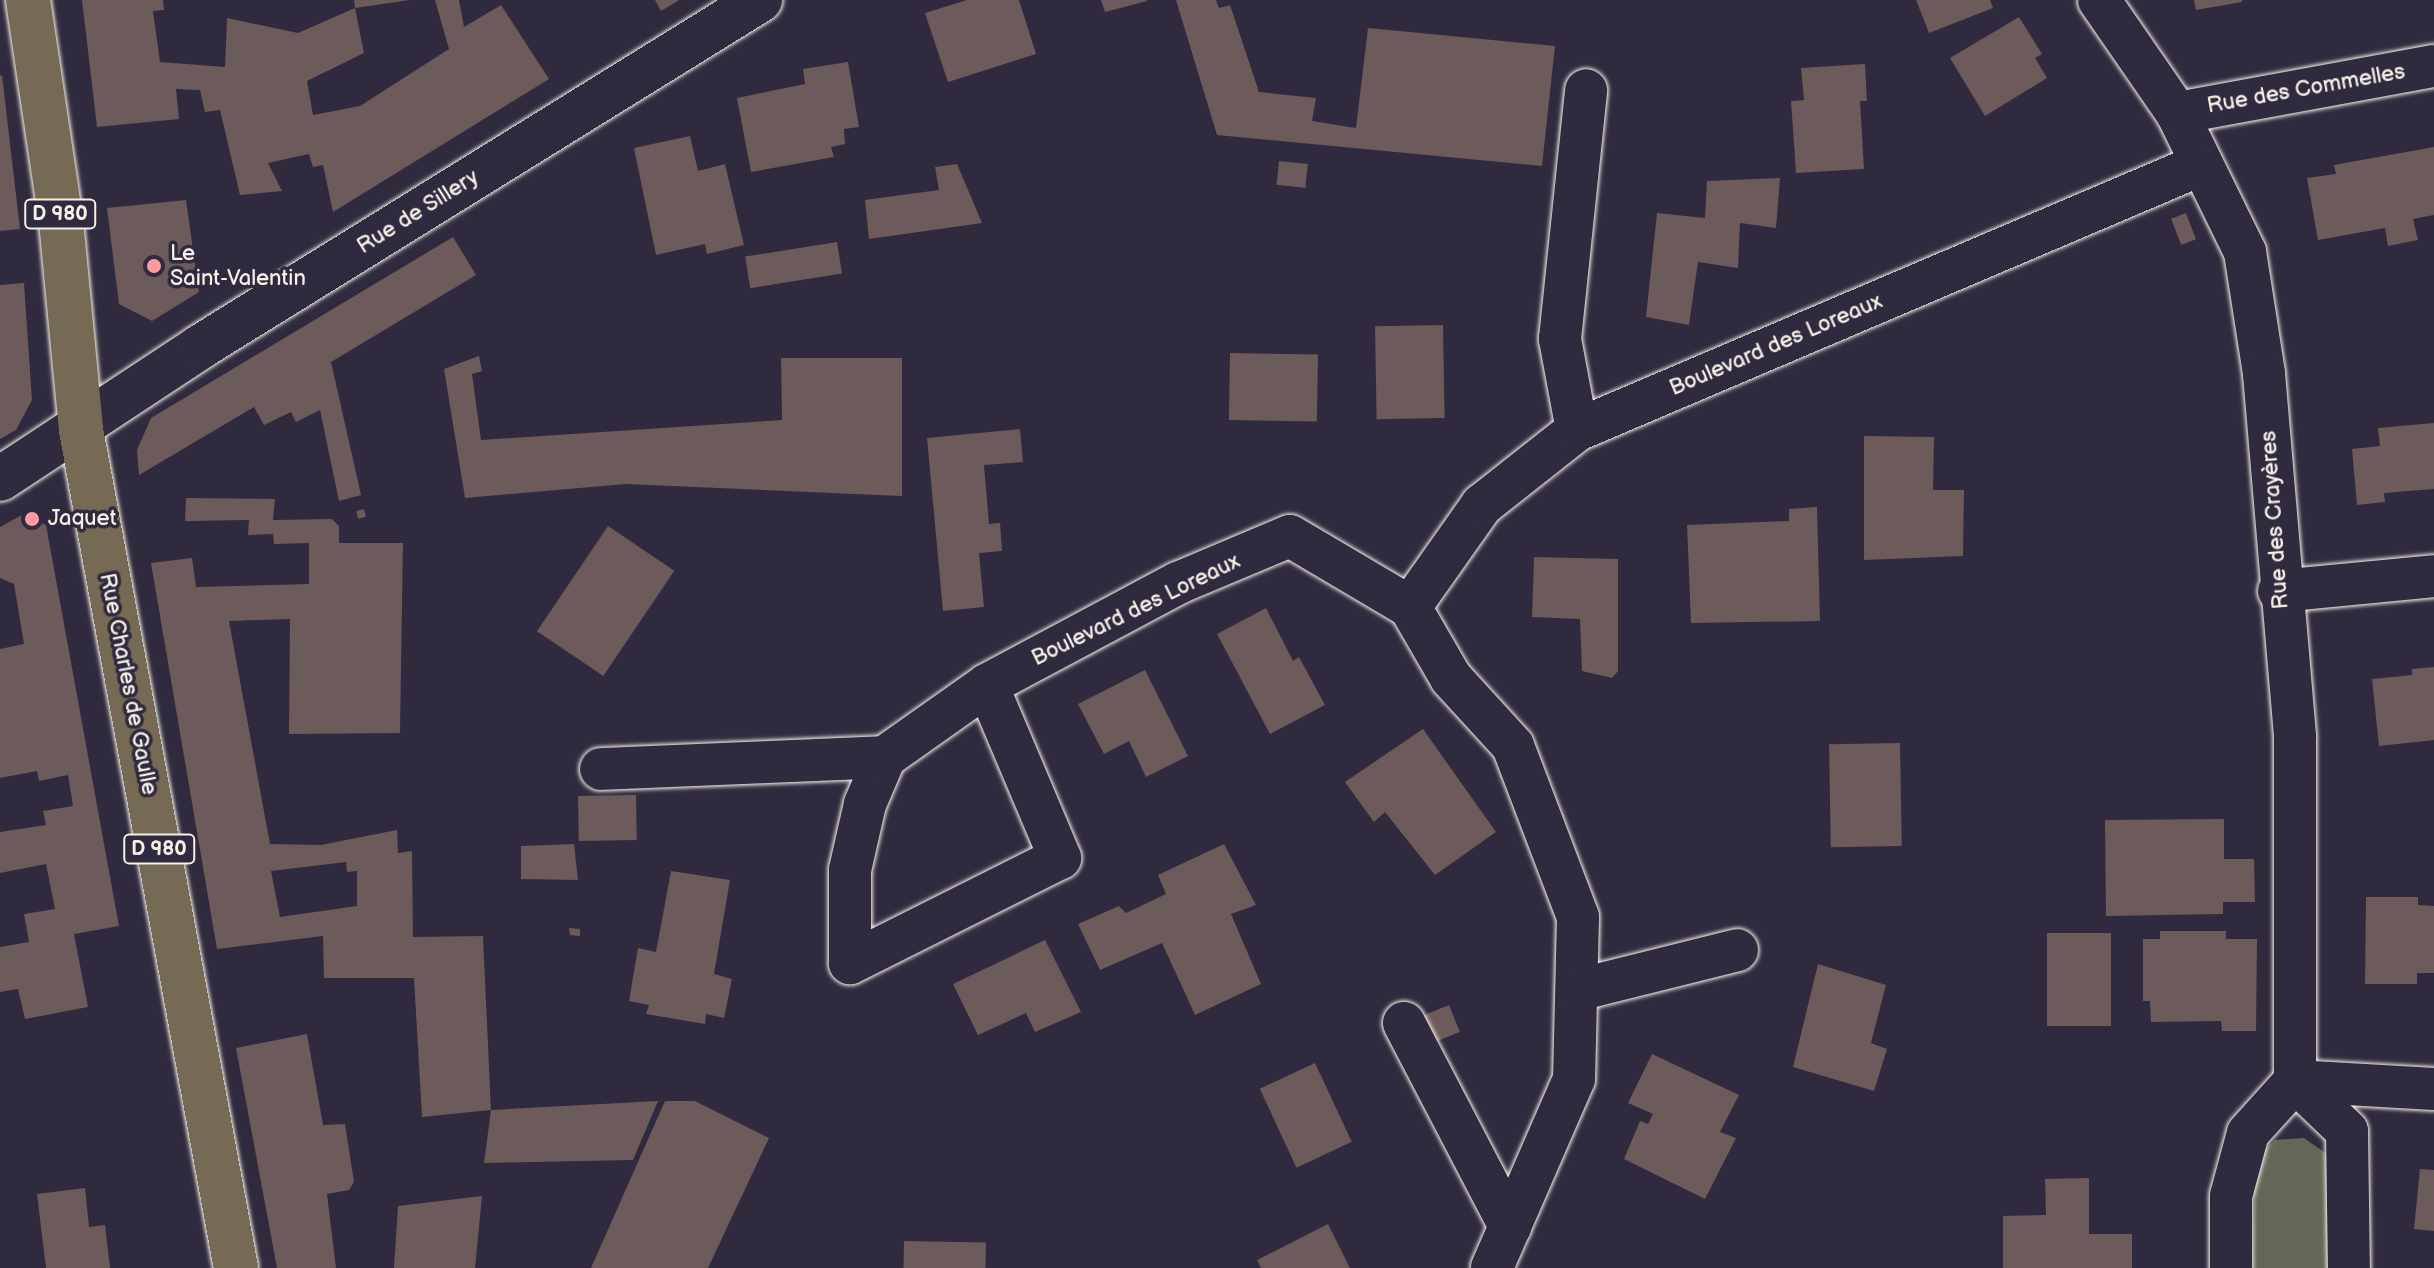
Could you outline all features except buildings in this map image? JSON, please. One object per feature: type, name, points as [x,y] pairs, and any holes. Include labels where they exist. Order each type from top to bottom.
[{"type":"main road","name":"D 980","points":[[28,0],[61,221],[81,430]]},
{"type":"main road","name":"Rue Charles de Gaulle","points":[[81,430],[236,1268]]},
{"type":"street","name":"Rue de Sillery","points":[[0,479],[81,430],[200,347],[760,0]]},
{"type":"street","name":"Rue des Crayères","points":[[2099,0],[2177,113],[2245,252],[2264,374],[2279,591],[2295,736],[2295,1081]]},
{"type":"street","name":"Rue des Commelles","points":[[2177,113],[2434,66]]},
{"type":"street","points":[[1577,430],[1560,339],[1586,90]]},
{"type":"street","name":"Boulevard des Loreaux","points":[[1410,607],[1482,505],[1577,430],[2202,164]]},
{"type":"street","name":"Boulevard des Loreaux","points":[[885,757],[987,685],[1178,583],[1290,536],[1410,607],[1451,678],[1513,746],[1578,917],[1574,1079],[1492,1268]]},
{"type":"street","points":[[2279,591],[2434,576]]},
{"type":"street","points":[[601,769],[885,757],[865,804],[850,870],[850,963],[1060,858],[987,685]]},
{"type":"street","points":[[1577,990],[1737,950]]},
{"type":"street","points":[[1404,1023],[1510,1227]]},
{"type":"street","points":[[2295,1081],[2434,1089]]},
{"type":"street","points":[[2231,1268],[2231,1196],[2248,1133],[2295,1081]]},
{"type":"street","points":[[2295,1081],[2347,1131],[2349,1268]]},
{"type":"green space","points":[[2304,1138],[2327,1154],[2334,1268],[2253,1268],[2255,1160],[2275,1140]]},
{"type":"place","name":"Le Saint-Valentin","points":[[154,266]]},
{"type":"place","name":"Jaquet","points":[[32,519]]}]
